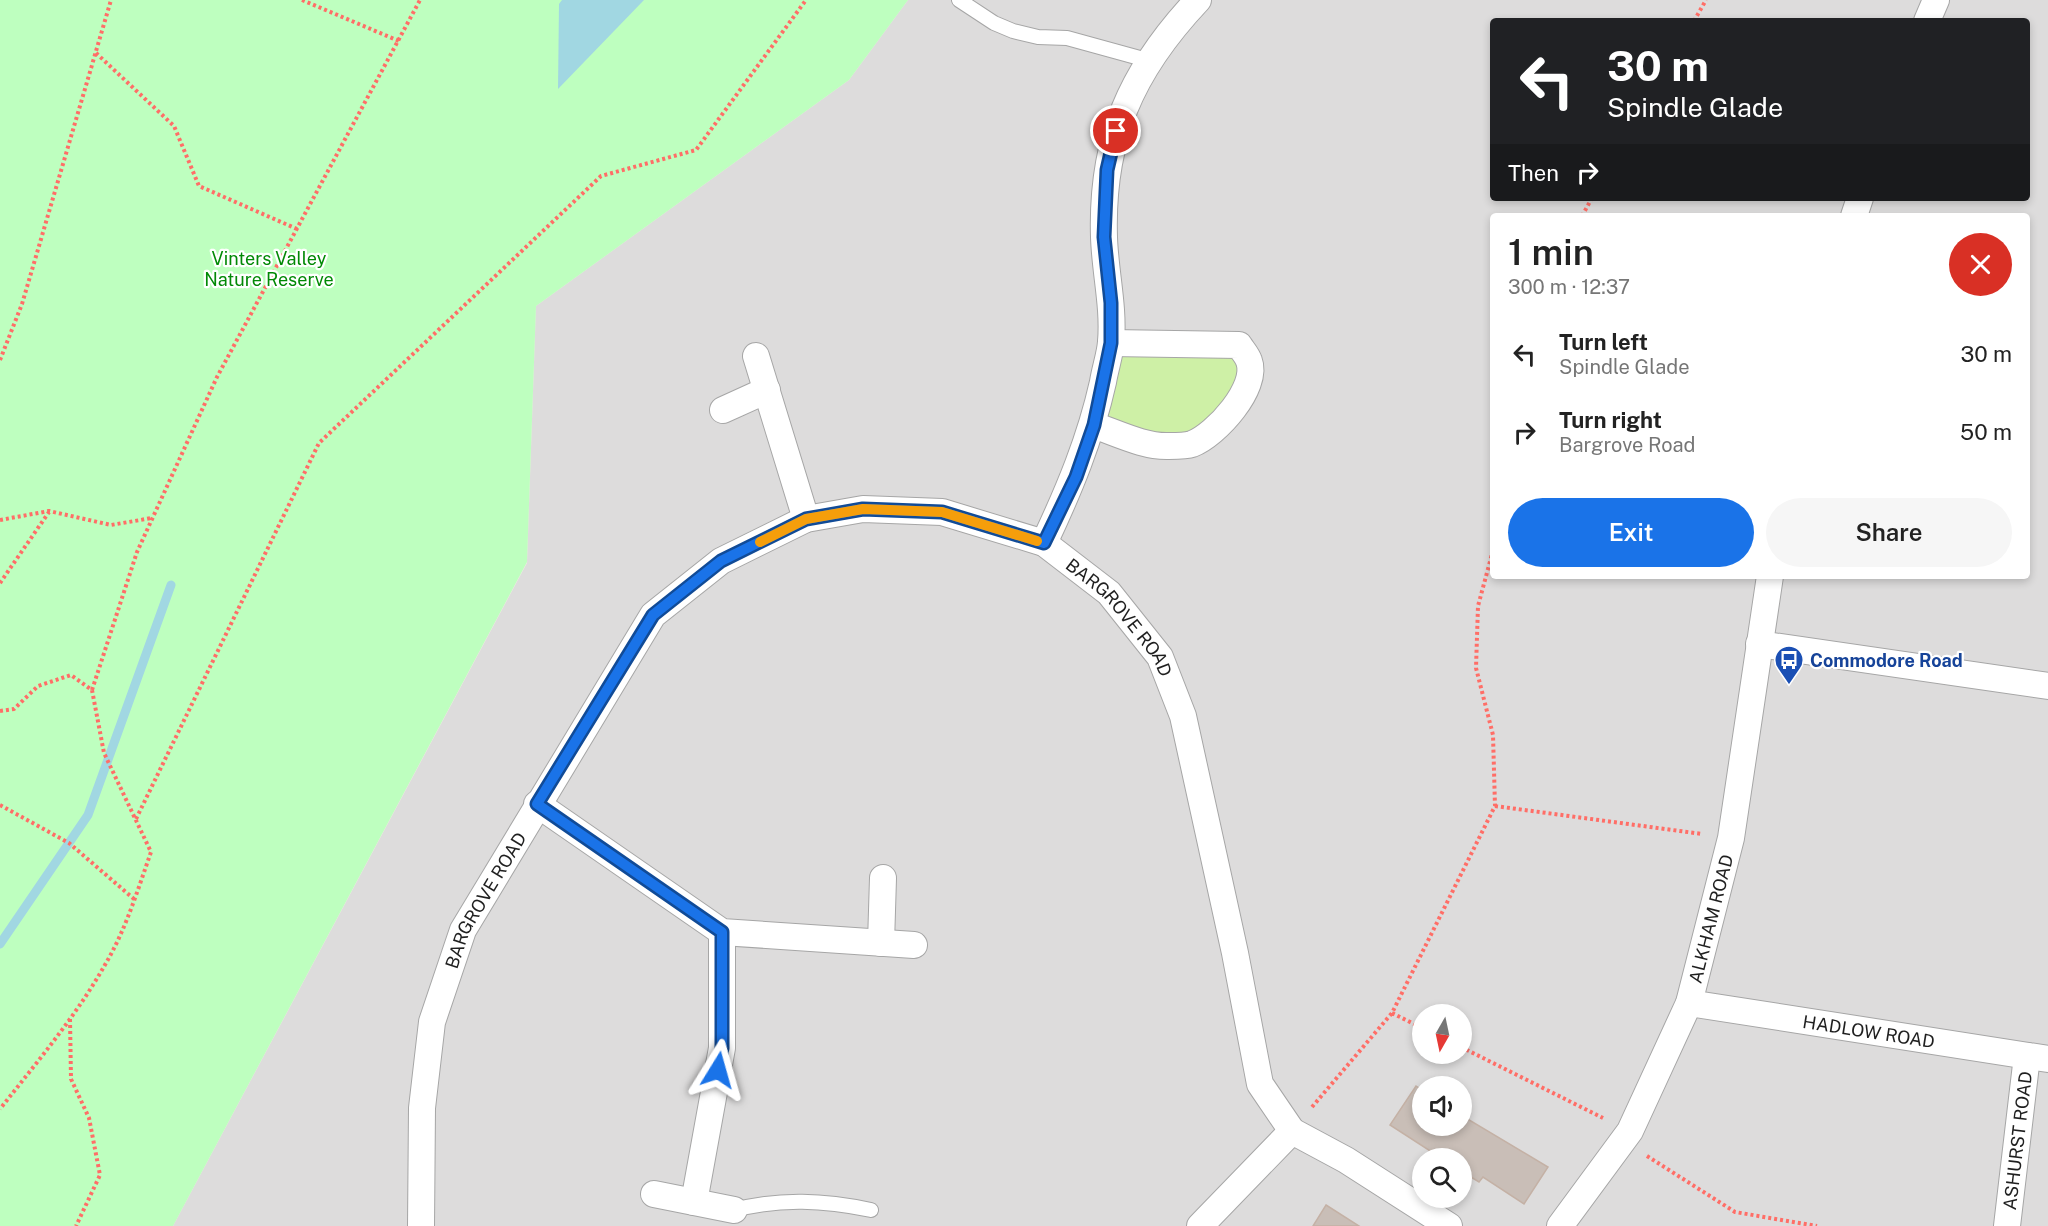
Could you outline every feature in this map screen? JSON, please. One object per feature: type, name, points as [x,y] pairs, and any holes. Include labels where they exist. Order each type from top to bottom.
[{"type":"street","points":[[1044,543],[1076,477],[1094,425],[1111,343],[1111,303],[1104,237],[1107,170],[1121,112],[1147,60],[1198,0]]},
{"type":"street","points":[[1929,18],[1936,0]]},
{"type":"street","points":[[1094,425],[1139,441],[1168,447],[1193,444],[1216,427],[1235,407],[1247,387],[1250,362],[1239,345],[1111,343]]},
{"type":"street","points":[[756,356],[806,519]]},
{"type":"street","points":[[723,410],[767,390]]},
{"type":"street","name":"BARGROVE ROAD","points":[[421,1226],[422,1108],[432,1022],[463,930],[653,615],[721,561],[806,519],[863,509],[942,512],[1044,543],[1109,593],[1160,657],[1183,716],[1235,953],[1260,1084],[1292,1131]]},
{"type":"street","name":"ALKHAM ROAD","points":[[1560,1226],[1627,1136],[1689,1003],[1731,838],[1770,579]]},
{"type":"street","points":[[1760,644],[2048,686]]},
{"type":"street","points":[[537,804],[722,932],[914,945]]},
{"type":"street","points":[[881,943],[883,878]]},
{"type":"street","points":[[694,1202],[722,1048],[722,932]]},
{"type":"street","name":"HADLOW ROAD","points":[[1689,1003],[2037,1058]]},
{"type":"street","name":"ASHURST ROAD","points":[[2007,1226],[2037,1058]]},
{"type":"street","points":[[1200,1226],[1292,1131],[1346,1160],[1449,1226]]},
{"type":"street","points":[[654,1194],[734,1210]]},
{"type":"lane","points":[[959,0],[994,23],[1013,31],[1038,37],[1067,38],[1147,60]]},
{"type":"lane","points":[[734,1210],[786,1200],[841,1204],[871,1210]]},
{"type":"path","points":[[0,360],[22,304],[111,0]]},
{"type":"path","points":[[302,0],[399,41]]},
{"type":"path","points":[[0,1109],[70,1019],[106,963],[151,852],[104,753],[92,690],[137,552],[217,377],[420,0]]},
{"type":"path","points":[[136,819],[319,443],[601,176],[696,150],[806,0]]},
{"type":"path","points":[[1696,18],[1706,0]]},
{"type":"path","points":[[96,53],[174,126],[199,186],[297,229]]},
{"type":"path","points":[[0,520],[49,512],[111,525],[152,518]]},
{"type":"path","points":[[0,583],[49,512]]},
{"type":"path","points":[[1292,1131],[1392,1013],[1495,806],[1493,735],[1476,668],[1478,606],[1490,561]]},
{"type":"path","points":[[0,711],[14,709],[38,686],[71,675],[92,690]]},
{"type":"path","points":[[0,805],[69,843],[134,898]]},
{"type":"path","points":[[1495,806],[1731,838]]},
{"type":"path","points":[[1392,1013],[1412,1023]]},
{"type":"path","points":[[70,1019],[71,1080],[89,1118],[100,1175],[76,1226]]},
{"type":"path","points":[[1472,1053],[1627,1136],[1735,1212],[1817,1226]]},
{"type":"shaded area","points":[[908,0],[2048,0],[2048,1226],[173,1226],[527,563],[536,306],[849,80]]},
{"type":"green space","name":"Vinters Valley Nature Reserve","points":[[0,0],[908,0],[849,80],[536,306],[527,562],[173,1226],[0,1226]]},
{"type":"green space","points":[[1111,343],[1239,345],[1247,387],[1193,444],[1093,425]]},
{"type":"water","points":[[562,0],[644,0],[558,89],[559,4]]},
{"type":"building","points":[[1412,1092],[1412,1136],[1472,1136],[1472,1122],[1548,1167],[1524,1204],[1483,1177],[1479,1182],[1472,1178],[1472,1148],[1426,1148],[1390,1125]]},
{"type":"building","points":[[1326,1205],[1359,1226],[1313,1226]]},
{"type":"waterway","points":[[0,944],[88,815],[171,585]]},
{"type":"slow traffic","points":[[760,542],[806,519],[863,509],[942,512],[1037,541]]},
{"type":"place","name":"Commodore Road","points":[[1789,686]]},
{"type":"route","points":[[718,1070],[722,1048],[722,932],[537,804],[653,615],[721,561],[806,519],[863,509],[942,512],[1044,543],[1076,477],[1094,425],[1111,343],[1111,303],[1104,237],[1107,170],[1116,131]]}]
